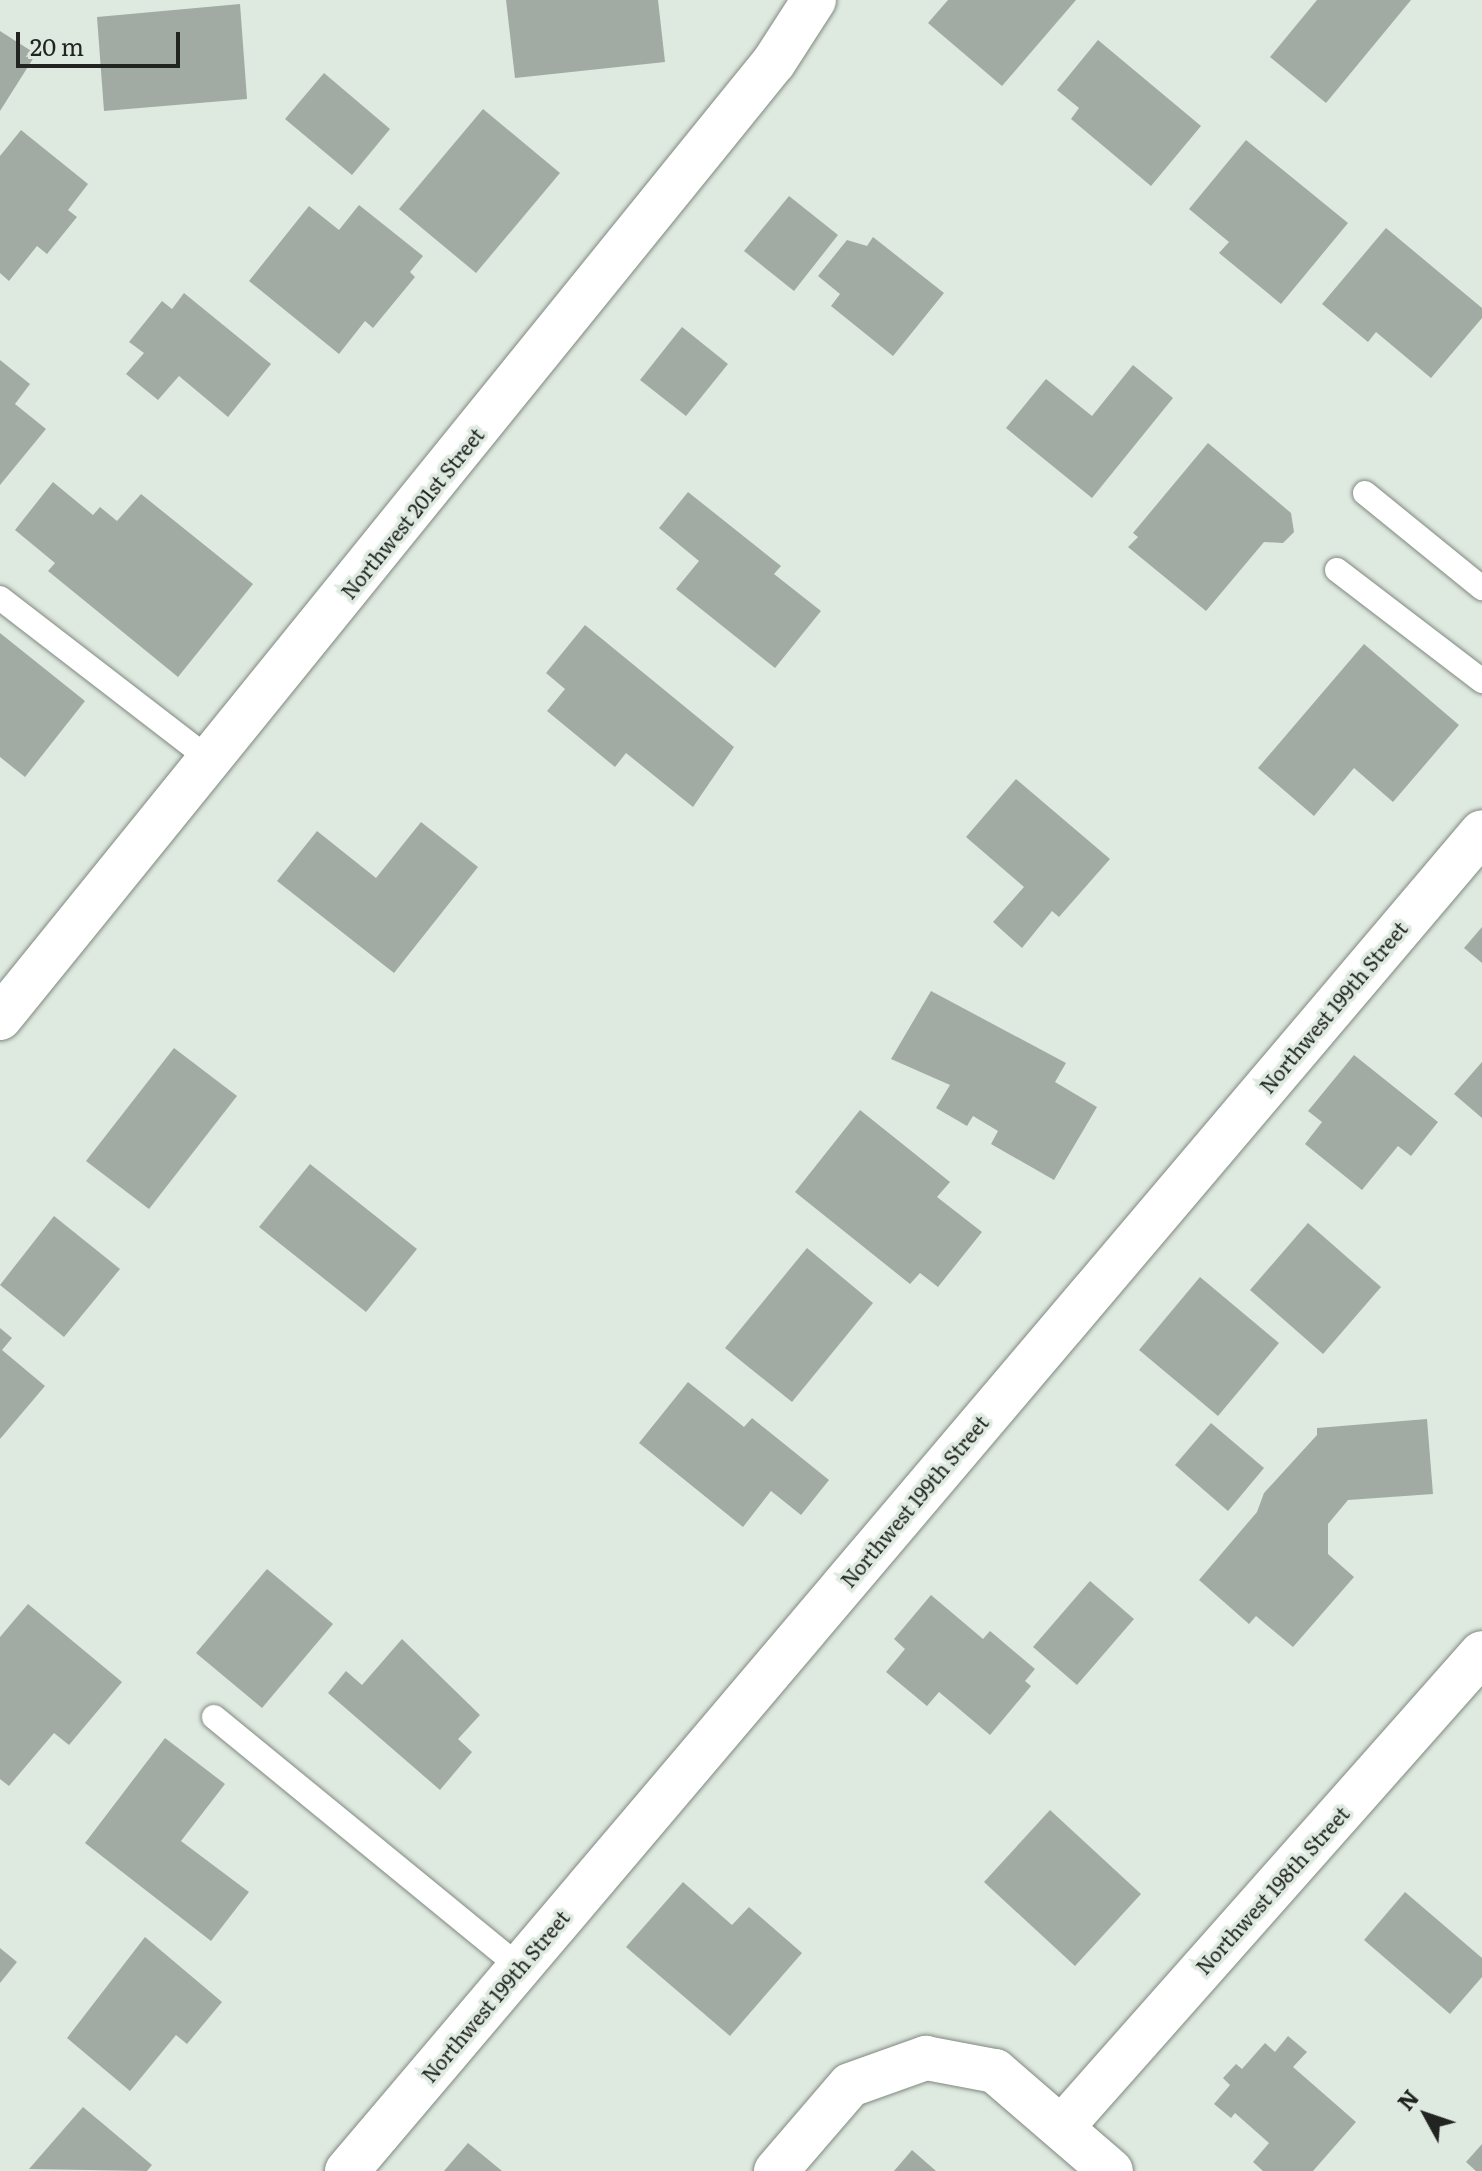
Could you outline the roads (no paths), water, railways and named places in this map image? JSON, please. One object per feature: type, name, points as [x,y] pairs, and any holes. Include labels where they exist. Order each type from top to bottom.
[{"type":"street","name":"Northwest 201st Street","points":[[0,1018],[212,761],[774,62],[814,0]]},
{"type":"street","name":"Northwest 199th Street","points":[[347,2171],[1482,832]]},
{"type":"street","name":"Northwest 198th Street","points":[[1062,2127],[1482,1653]]},
{"type":"street","points":[[776,2171],[850,2085],[926,2058],[995,2071],[1111,2171]]},
{"type":"lane","points":[[1365,493],[1482,588]]},
{"type":"lane","points":[[1337,570],[1482,681]]},
{"type":"lane","points":[[0,598],[212,761]]},
{"type":"lane","points":[[214,1717],[519,1967]]}]
